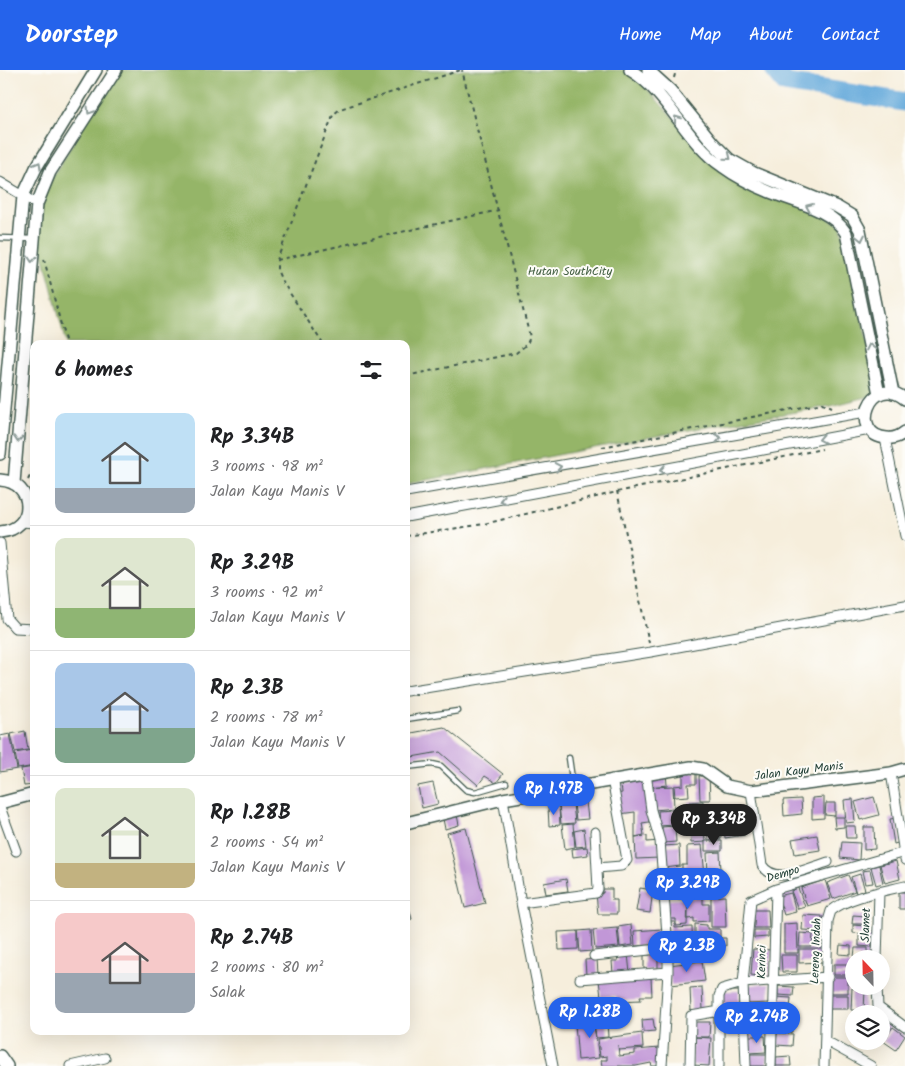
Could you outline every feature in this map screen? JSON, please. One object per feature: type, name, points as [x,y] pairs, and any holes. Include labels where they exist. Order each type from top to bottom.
[{"type":"street","points":[[0,454],[23,196],[36,168],[96,70]]},
{"type":"street","points":[[14,483],[37,204],[50,172],[116,70]]},
{"type":"street","points":[[630,70],[653,89],[709,157],[742,178],[833,218],[841,225],[846,233],[879,394]]},
{"type":"street","points":[[648,70],[670,90],[713,142],[730,159],[754,173],[837,207],[852,216],[860,230],[893,393]]},
{"type":"street","points":[[0,182],[37,204]]},
{"type":"street","points":[[905,399],[893,393],[879,394],[873,399],[866,412],[866,421],[870,430],[885,438],[894,438],[905,432]]},
{"type":"street","points":[[410,491],[866,412]]},
{"type":"street","points":[[410,516],[870,430]]},
{"type":"street","points":[[885,438],[905,536]]},
{"type":"street","points":[[0,480],[14,483],[28,499],[28,523],[0,532]]},
{"type":"street","points":[[0,543],[7,619],[15,628],[30,629]]},
{"type":"street","points":[[410,690],[651,652],[905,605]]},
{"type":"street","name":"Jalan Kayu Manis","points":[[410,822],[503,799],[646,773],[696,768],[727,786],[751,791],[891,773],[905,769]]},
{"type":"street","points":[[646,773],[651,810],[660,841],[668,948],[662,1066]]},
{"type":"street","points":[[891,773],[905,860]]},
{"type":"street","points":[[597,868],[621,866],[627,860],[612,779]]},
{"type":"street","points":[[751,791],[762,864],[766,871],[772,875],[781,875],[828,862]]},
{"type":"street","points":[[16,852],[0,805],[30,795]]},
{"type":"street","points":[[503,799],[553,1066]]},
{"type":"street","points":[[521,903],[592,895],[598,889],[595,832]]},
{"type":"street","name":"Dempo","points":[[743,983],[750,903],[755,896],[776,888],[904,852]]},
{"type":"street","name":"Lereng Indah","points":[[824,1066],[828,976],[828,921],[831,912],[843,904],[905,886]]},
{"type":"street","name":"Kerinci","points":[[771,1066],[776,888]]},
{"type":"street","name":"Slamet","points":[[877,950],[879,892]]},
{"type":"street","points":[[594,956],[668,948]]},
{"type":"street","points":[[580,979],[668,972]]},
{"type":"street","points":[[719,1066],[719,996],[722,989],[743,983],[774,982],[828,976]]},
{"type":"street","points":[[743,983],[746,1066]]},
{"type":"street","points":[[877,995],[878,1007],[905,1027]]},
{"type":"street","points":[[690,1066],[692,1016],[720,1011]]},
{"type":"street","points":[[826,1041],[871,1066]]},
{"type":"street","points":[[0,1056],[7,1066]]},
{"type":"street","points":[[70,1066],[105,1058]]},
{"type":"lane","points":[[0,238],[34,239]]},
{"type":"lane","points":[[410,719],[458,711]]},
{"type":"lane","points":[[569,758],[573,786]]},
{"type":"lane","points":[[410,767],[432,764],[440,766],[466,790],[475,792],[506,783]]},
{"type":"path","points":[[320,340],[282,281],[277,270],[277,260],[333,115],[340,109],[461,70],[499,210],[530,337],[527,344],[516,353],[410,375]]},
{"type":"path","points":[[277,260],[499,210]]},
{"type":"path","points":[[42,251],[65,340]]},
{"type":"path","points":[[600,447],[823,403],[831,406],[840,417]]},
{"type":"path","points":[[410,535],[484,524],[617,492],[819,451],[828,447]]},
{"type":"path","points":[[614,478],[651,652]]},
{"type":"green space","name":"Hutan SouthCity","points":[[116,70],[630,70],[709,157],[841,225],[879,394],[831,406],[678,432],[410,483],[410,340],[65,340],[35,223],[37,204]]},
{"type":"building","points":[[444,727],[503,774],[496,783],[485,776],[478,785],[440,752],[410,757],[410,733]]},
{"type":"building","points":[[25,731],[28,750],[15,752],[11,734]]},
{"type":"building","points":[[10,734],[17,769],[0,772],[0,736]]},
{"type":"building","points":[[30,750],[30,767],[18,769],[15,753]]},
{"type":"building","points":[[30,768],[30,785],[24,786],[21,769]]},
{"type":"building","points":[[666,772],[667,785],[649,787],[648,774]]},
{"type":"building","points":[[696,772],[696,784],[688,784],[689,796],[675,797],[674,786],[683,785],[683,773]]},
{"type":"building","points":[[709,775],[710,800],[700,800],[699,776]]},
{"type":"building","points":[[646,780],[651,816],[648,816],[649,822],[642,823],[644,835],[635,837],[635,812],[619,814],[616,794],[622,793],[621,784]]},
{"type":"building","points":[[433,783],[438,804],[422,808],[418,786]]},
{"type":"building","points":[[673,786],[674,808],[655,810],[653,787]]},
{"type":"building","points":[[824,797],[824,818],[812,819],[812,798]]},
{"type":"building","points":[[874,797],[879,815],[860,820],[855,802]]},
{"type":"building","points":[[801,799],[802,814],[784,816],[783,800]]},
{"type":"building","points":[[853,799],[855,822],[846,823],[844,800]]},
{"type":"building","points":[[703,801],[705,842],[691,843],[690,826],[699,824],[675,825],[674,809],[688,808],[690,821],[689,802]]},
{"type":"building","points":[[586,802],[588,819],[576,820],[574,804]]},
{"type":"building","points":[[826,803],[835,803],[835,816],[825,815]]},
{"type":"building","points":[[573,804],[575,823],[561,824],[559,805]]},
{"type":"building","points":[[559,806],[560,825],[549,826],[548,807]]},
{"type":"building","points":[[673,810],[674,825],[659,826],[658,811]]},
{"type":"building","points":[[742,811],[745,835],[725,838],[723,814]]},
{"type":"building","points":[[457,815],[459,825],[445,829],[443,819]]},
{"type":"building","points":[[834,817],[844,817],[844,827],[835,828]]},
{"type":"building","points":[[897,818],[901,842],[894,844],[890,819]]},
{"type":"building","points":[[720,823],[721,839],[708,840],[707,824]]},
{"type":"building","points":[[573,824],[575,847],[565,849],[562,825]]},
{"type":"building","points":[[675,826],[676,842],[663,843],[662,827]]},
{"type":"building","points":[[845,826],[855,826],[856,838],[846,838]]},
{"type":"building","points":[[864,827],[874,827],[875,849],[864,850]]},
{"type":"building","points":[[466,828],[485,903],[465,908],[447,833]]},
{"type":"building","points":[[584,829],[586,846],[576,847],[574,831]]},
{"type":"building","points":[[817,835],[820,850],[795,854],[792,839]]},
{"type":"building","points":[[647,836],[647,842],[659,841],[660,858],[636,859],[635,837]]},
{"type":"building","points":[[705,841],[722,841],[722,851],[705,851]]},
{"type":"building","points":[[842,842],[860,843],[859,860],[840,858]]},
{"type":"building","points":[[679,845],[680,866],[665,868],[663,846]]},
{"type":"building","points":[[702,845],[705,876],[682,877],[682,865],[687,865],[687,846]]},
{"type":"building","points":[[587,847],[588,855],[573,857],[572,849]]},
{"type":"building","points":[[720,852],[722,889],[707,890],[708,894],[701,895],[701,893],[666,891],[665,878],[708,876],[707,853]]},
{"type":"building","points":[[896,861],[900,879],[885,883],[880,865]]},
{"type":"building","points":[[879,865],[883,883],[876,885],[871,867]]},
{"type":"building","points":[[870,870],[873,883],[865,884],[862,871]]},
{"type":"building","points":[[860,874],[865,890],[856,893],[851,877]]},
{"type":"building","points":[[848,875],[855,891],[833,899],[827,883]]},
{"type":"building","points":[[566,879],[568,891],[546,894],[544,883]]},
{"type":"building","points":[[825,880],[831,899],[807,906],[801,888]]},
{"type":"building","points":[[640,888],[653,890],[650,913],[636,911]]},
{"type":"building","points":[[798,888],[805,907],[798,909],[791,891]]},
{"type":"building","points":[[603,889],[612,889],[612,900],[617,900],[617,914],[598,914],[596,893],[603,893]]},
{"type":"building","points":[[899,892],[905,892],[905,909],[899,909]]},
{"type":"building","points":[[791,893],[796,912],[784,915],[778,896]]},
{"type":"building","points":[[725,896],[726,927],[711,927],[711,897]]},
{"type":"building","points":[[703,897],[703,904],[709,904],[709,921],[694,922],[694,918],[688,919],[688,902],[687,925],[676,926],[676,919],[667,919],[667,900]]},
{"type":"building","points":[[754,910],[768,910],[769,928],[754,928]]},
{"type":"building","points":[[803,915],[822,916],[822,931],[802,930]]},
{"type":"building","points":[[853,915],[866,916],[865,924],[852,924]]},
{"type":"building","points":[[669,922],[675,922],[675,928],[692,927],[693,955],[679,956],[678,952],[675,952],[675,947],[671,947]]},
{"type":"building","points":[[797,923],[798,953],[784,953],[784,924]]},
{"type":"building","points":[[695,924],[707,925],[707,929],[720,929],[720,938],[726,938],[726,946],[707,945],[707,942],[695,942]]},
{"type":"building","points":[[631,925],[633,945],[620,947],[618,927]]},
{"type":"building","points":[[853,925],[865,926],[865,934],[853,933]]},
{"type":"building","points":[[617,928],[619,947],[595,949],[593,930]]},
{"type":"building","points":[[662,929],[663,944],[635,946],[634,931]]},
{"type":"building","points":[[591,930],[592,951],[580,952],[578,931]]},
{"type":"building","points":[[754,930],[768,930],[768,937],[754,938]]},
{"type":"building","points":[[578,931],[578,949],[559,950],[558,932]]},
{"type":"building","points":[[800,933],[813,934],[812,947],[799,947]]},
{"type":"building","points":[[859,936],[872,936],[872,947],[859,946]]},
{"type":"building","points":[[840,945],[851,946],[851,950],[845,950],[845,954],[839,954]]},
{"type":"building","points":[[711,946],[713,958],[699,960],[698,947]]},
{"type":"building","points":[[855,948],[868,948],[868,950],[855,950]]},
{"type":"building","points":[[753,949],[772,950],[769,977],[751,975]]},
{"type":"building","points":[[799,949],[823,949],[823,962],[799,963]]},
{"type":"building","points":[[650,951],[658,951],[658,970],[644,970],[644,955],[650,955]]},
{"type":"building","points":[[628,954],[630,973],[613,974],[612,961],[618,961],[617,955]]},
{"type":"building","points":[[781,955],[797,955],[797,972],[782,972]]},
{"type":"building","points":[[597,959],[598,974],[586,975],[585,960]]},
{"type":"building","points":[[702,961],[705,981],[671,985],[669,965]]},
{"type":"building","points":[[834,964],[845,964],[845,975],[834,975]]},
{"type":"building","points":[[829,977],[845,977],[845,993],[829,993]]},
{"type":"building","points":[[651,978],[652,996],[640,996],[641,1000],[617,1001],[616,996],[601,997],[599,980]]},
{"type":"building","points":[[769,984],[770,1003],[746,1004],[746,985]]},
{"type":"building","points":[[778,986],[794,987],[793,996],[778,995]]},
{"type":"building","points":[[702,987],[703,1010],[691,1011],[690,988]]},
{"type":"building","points":[[723,991],[739,991],[739,1008],[723,1009]]},
{"type":"building","points":[[829,995],[848,995],[848,1005],[845,1005],[845,1009],[829,1009]]},
{"type":"building","points":[[852,995],[865,995],[864,1005],[851,1005]]},
{"type":"building","points":[[775,997],[791,998],[790,1009],[775,1008]]},
{"type":"building","points":[[615,1003],[616,1008],[620,1008],[622,1017],[609,1020],[607,1004]]},
{"type":"building","points":[[778,1016],[793,1017],[792,1032],[777,1031]]},
{"type":"building","points":[[653,1019],[655,1031],[643,1032],[642,1020]]},
{"type":"building","points":[[607,1021],[608,1037],[596,1038],[594,1025],[599,1058],[578,1060],[575,1024]]},
{"type":"building","points":[[692,1022],[710,1022],[709,1037],[695,1037],[711,1038],[709,1066],[692,1065]]},
{"type":"building","points":[[893,1027],[905,1036],[896,1050],[890,1046],[890,1031]]},
{"type":"building","points":[[642,1033],[643,1048],[619,1050],[618,1045],[619,1056],[635,1054],[635,1050],[659,1048],[661,1066],[652,1066],[651,1063],[636,1066],[602,1066],[601,1060],[607,1060],[607,1056],[600,1057],[598,1039]]},
{"type":"building","points":[[777,1033],[793,1034],[792,1046],[776,1045]]},
{"type":"building","points":[[748,1036],[765,1036],[766,1052],[749,1053]]},
{"type":"building","points":[[747,1054],[767,1054],[767,1066],[747,1066]]},
{"type":"building","points":[[790,1056],[791,1066],[776,1066],[776,1057]]},
{"type":"waterway","points":[[774,70],[785,83],[905,102]]}]
